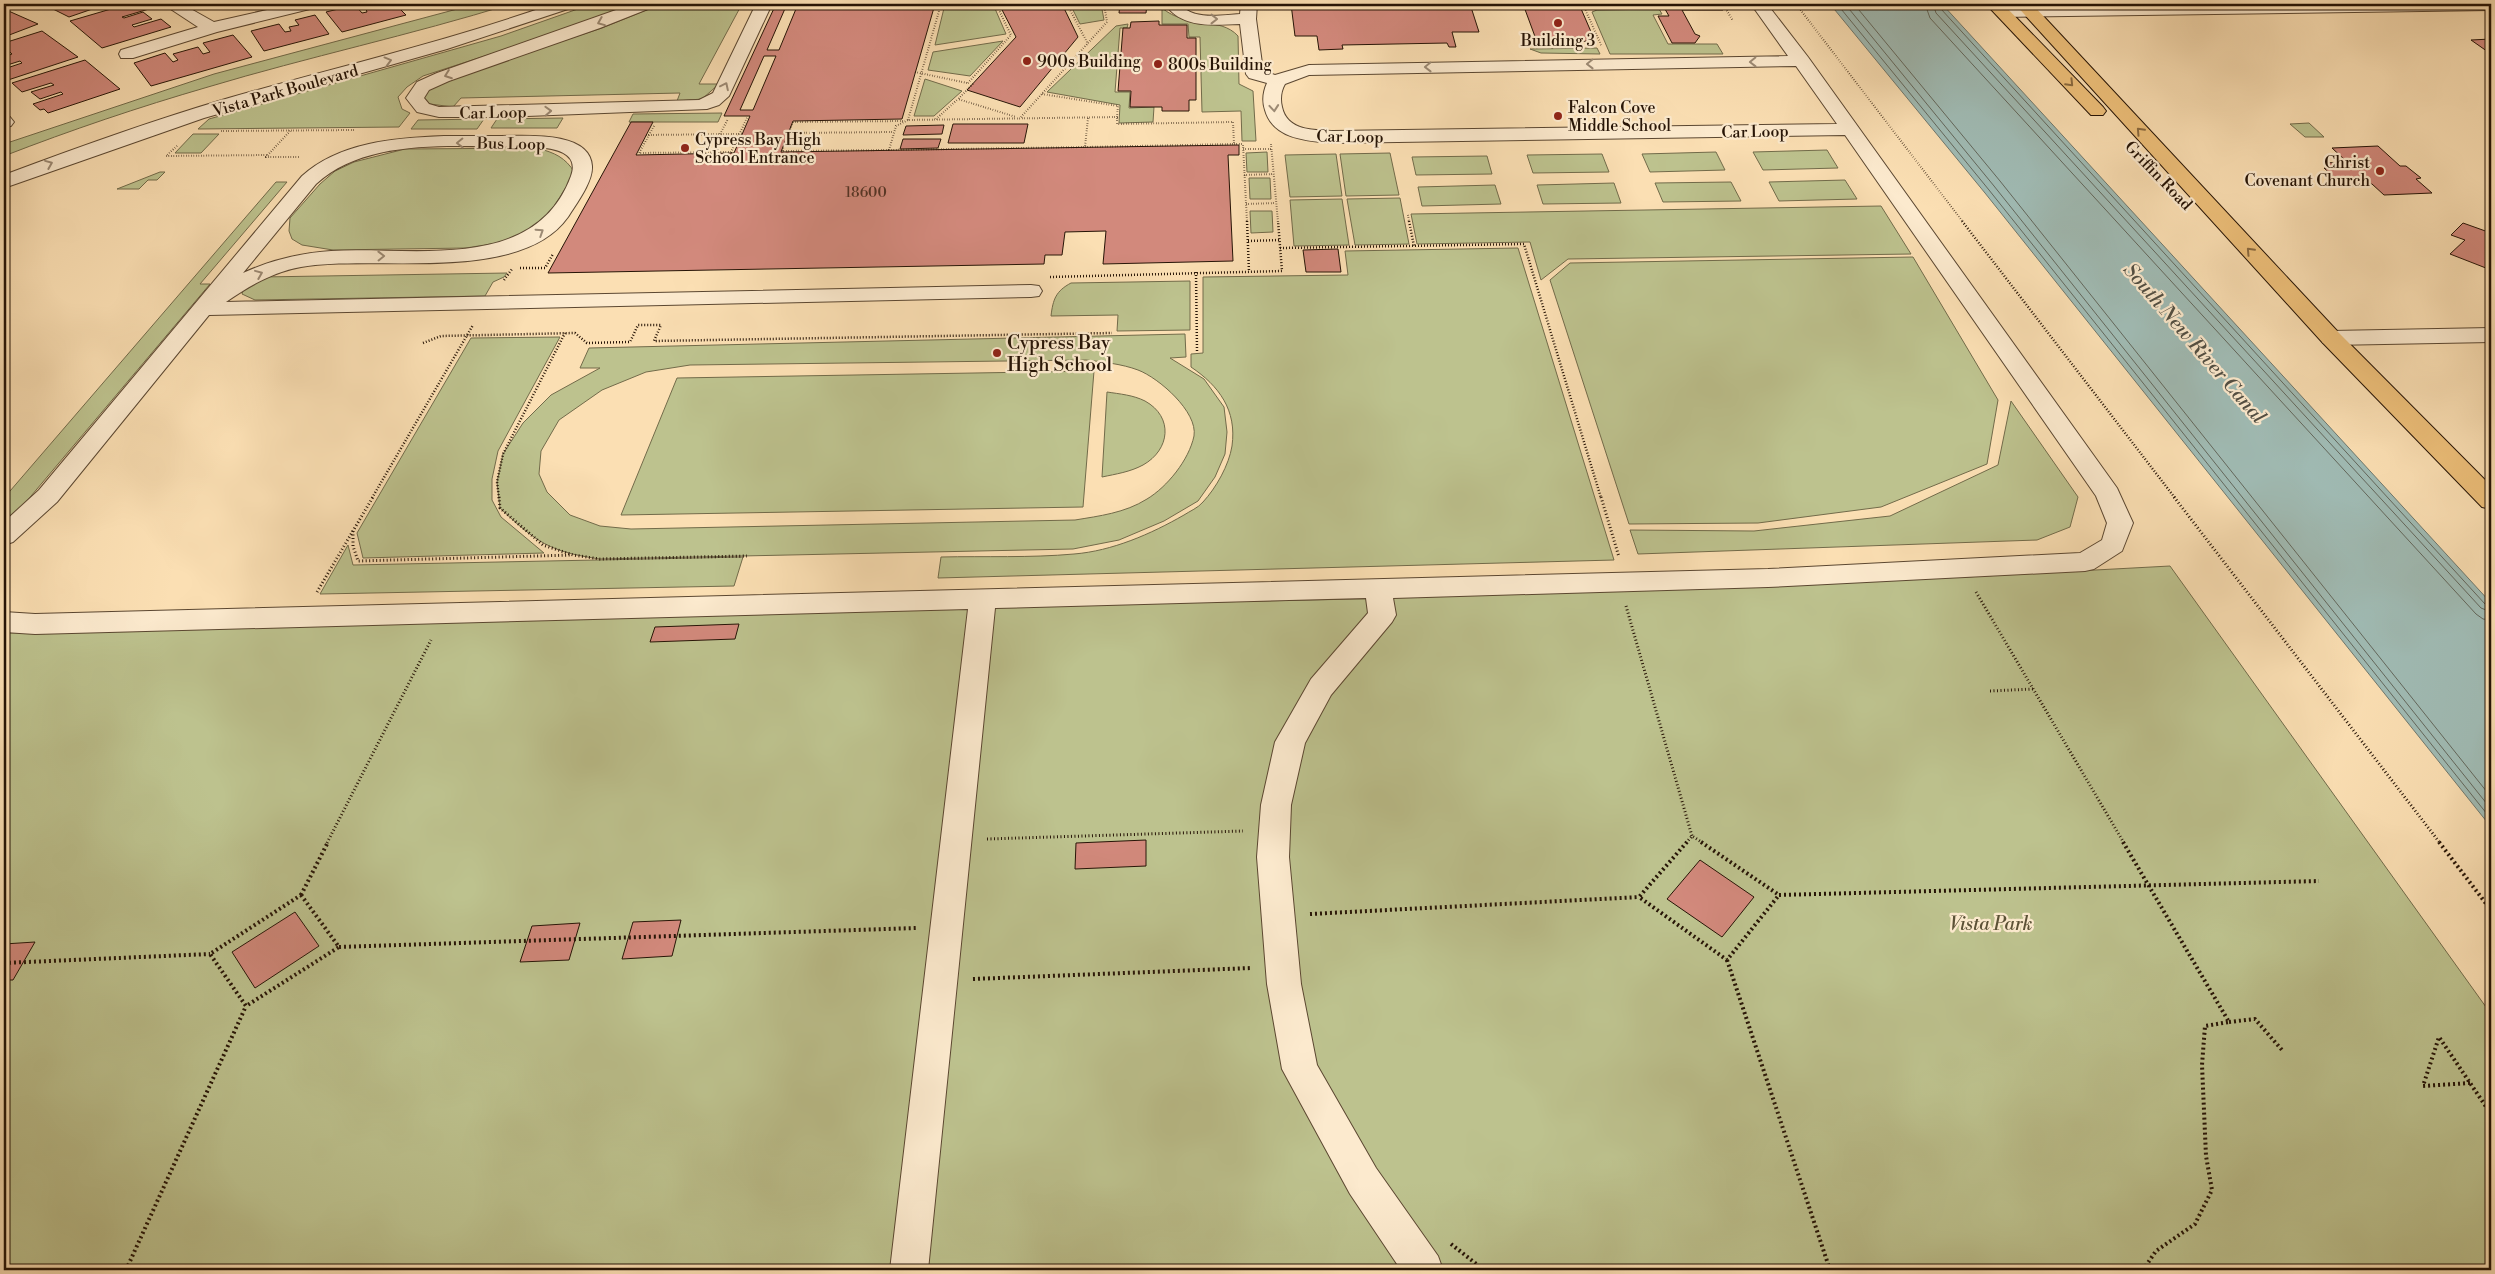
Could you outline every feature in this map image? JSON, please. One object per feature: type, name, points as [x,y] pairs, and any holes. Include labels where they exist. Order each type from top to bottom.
[{"type":"main road","name":"Griffin Road","points":[[1998,8],[2257,278],[2331,338]]},
{"type":"main road","name":"Griffin Road","points":[[2027,8],[2331,338],[2491,501]]},
{"type":"street","points":[[171,4],[212,28]]},
{"type":"street","points":[[127,54],[212,28],[312,4]]},
{"type":"street","name":"Vista Park Boulevard","points":[[93,131],[528,4]]},
{"type":"street","name":"Vista Park Boulevard","points":[[4,182],[83,150],[227,105],[400,57],[535,16],[568,4]]},
{"type":"street","name":"Car Loop","points":[[644,4],[594,25],[443,77],[423,86],[415,98],[423,108],[439,112],[701,105],[713,101],[720,96],[764,4]]},
{"type":"street","points":[[1173,4],[1175,10],[1194,19],[1248,11],[1255,74],[1278,81]]},
{"type":"street","points":[[4,622],[35,624],[301,618],[1920,572],[2085,562],[2114,545],[2120,522],[2108,494],[1802,61],[1759,4]]},
{"type":"street","points":[[1998,8],[2491,5]]},
{"type":"street","points":[[1274,116],[1272,94],[1278,81],[1291,74],[1329,68],[1802,61]]},
{"type":"street","name":"Car Loop","points":[[1274,116],[1282,125],[1296,133],[1333,137],[1850,129]]},
{"type":"street","points":[[68,139],[83,150]]},
{"type":"street","name":"Bus Loop","points":[[530,142],[555,144],[571,149],[579,156],[583,165],[582,177],[560,214],[551,224],[530,238],[488,252],[463,255],[333,257],[280,266],[232,286],[203,309],[281,214],[320,171],[343,158],[383,146],[406,143],[530,142]]},
{"type":"street","name":"Bus Loop","points":[[281,214],[280,235],[286,243],[308,252],[333,257]]},
{"type":"street","points":[[4,536],[48,496],[203,309],[1031,291]]},
{"type":"street","points":[[2331,338],[2491,335]]},
{"type":"street","points":[[1378,587],[1382,615],[1321,687],[1290,742],[1276,805],[1273,857],[1284,984],[1300,1069],[1363,1181],[1424,1270]]},
{"type":"street","points":[[909,1270],[983,598]]},
{"type":"path","points":[[889,150],[896,126],[907,120],[941,4]]},
{"type":"path","points":[[968,83],[1011,36],[996,4]]},
{"type":"path","points":[[1067,4],[1088,44]]},
{"type":"path","points":[[1021,118],[1107,22],[1104,4]]},
{"type":"path","points":[[1722,4],[1733,21]]},
{"type":"path","points":[[1796,4],[2491,910]]},
{"type":"path","points":[[1604,52],[1585,9],[1658,8]]},
{"type":"path","points":[[915,72],[973,84],[935,119]]},
{"type":"path","points":[[1042,94],[1118,106],[1117,124],[1233,122],[1234,144]]},
{"type":"path","points":[[958,99],[1021,118]]},
{"type":"path","points":[[720,134],[729,116]]},
{"type":"path","points":[[1031,291],[1051,276],[1282,271],[1270,135],[1274,116]]},
{"type":"path","points":[[1117,117],[793,122],[782,151],[1242,144],[1249,272]]},
{"type":"path","points":[[655,124],[647,135],[639,153],[731,152],[747,118]]},
{"type":"path","points":[[1085,147],[1088,118]]},
{"type":"path","points":[[214,131],[364,130]]},
{"type":"path","points":[[179,144],[166,156],[268,155],[290,131]]},
{"type":"path","points":[[789,133],[894,132]]},
{"type":"path","points":[[647,135],[741,134]]},
{"type":"path","points":[[1243,149],[1271,149]]},
{"type":"path","points":[[268,155],[266,157],[299,157],[294,163]]},
{"type":"path","points":[[1244,175],[1274,174]]},
{"type":"path","points":[[1246,204],[1276,203]]},
{"type":"path","points":[[1408,215],[1414,246]]},
{"type":"path","points":[[301,618],[496,284],[507,278],[530,238]]},
{"type":"path","points":[[1248,241],[1280,240]]},
{"type":"path","points":[[1280,248],[1524,244],[1626,581],[1623,596],[1692,836],[1779,895],[2319,881]]},
{"type":"path","points":[[1196,272],[1197,351]]},
{"type":"path","points":[[423,343],[441,336],[565,333],[575,333],[587,343],[630,342],[638,325],[661,325],[654,341],[1112,333]]},
{"type":"path","points":[[565,333],[503,454],[497,482],[500,508],[543,544],[573,555]]},
{"type":"path","points":[[353,530],[353,546],[358,561],[573,555],[600,559],[747,556]]},
{"type":"path","points":[[1974,589],[2229,1022]]},
{"type":"path","points":[[4,963],[210,954],[300,895],[432,638]]},
{"type":"path","points":[[1990,691],[2033,689]]},
{"type":"path","points":[[982,840],[1249,831]]},
{"type":"path","points":[[1638,896],[1692,836]]},
{"type":"path","points":[[300,895],[339,947]]},
{"type":"path","points":[[1727,960],[1779,895]]},
{"type":"path","points":[[1302,914],[1638,896],[1727,960],[1830,1270]]},
{"type":"path","points":[[126,1270],[246,1006],[339,947],[920,928]]},
{"type":"path","points":[[210,954],[246,1006]]},
{"type":"path","points":[[962,979],[1252,968]]},
{"type":"path","points":[[2143,1270],[2156,1251],[2195,1224],[2212,1190],[2206,1156],[2202,1065],[2204,1026],[2255,1020],[2282,1050]]},
{"type":"path","points":[[2470,1083],[2423,1086],[2439,1037],[2491,1114]]},
{"type":"path","points":[[1446,1240],[1484,1270]]},
{"type":"green space","points":[[476,4],[511,4],[182,95],[105,119],[4,156],[4,144],[214,74]]},
{"type":"green space","points":[[592,4],[636,4],[571,28],[423,76],[407,87],[398,97],[402,109],[410,113],[399,127],[198,129],[209,119],[501,36]]},
{"type":"green space","points":[[661,4],[742,4],[699,84],[719,84],[702,99],[677,101],[680,93],[461,98],[453,107],[430,104],[422,99],[425,90],[437,82],[602,28]]},
{"type":"green space","points":[[945,4],[993,4],[1006,34],[935,45]]},
{"type":"green space","points":[[1070,4],[1101,4],[1104,20],[1080,24]]},
{"type":"green space","points":[[1162,8],[1172,14],[1192,21],[1222,26],[1238,36],[1239,84],[1253,91],[1256,141],[1242,141],[1241,111],[1202,112],[1200,37],[1189,37],[1188,24],[1162,24]]},
{"type":"green space","points":[[1659,9],[1662,14],[1653,15],[1668,44],[1717,44],[1723,54],[1610,54],[1592,12],[1597,10]]},
{"type":"green space","points":[[1128,24],[1127,28],[1120,28],[1115,92],[1130,92],[1129,108],[1154,107],[1153,122],[1119,123],[1120,105],[1047,92],[1116,26]]},
{"type":"green space","points":[[1003,41],[970,76],[928,70],[933,52]]},
{"type":"green space","points":[[1597,48],[1600,54],[1541,53],[1530,49]]},
{"type":"green space","points":[[925,79],[962,91],[934,116],[914,116]]},
{"type":"green space","points":[[722,113],[718,122],[629,122],[633,114]]},
{"type":"green space","points":[[563,118],[557,128],[491,128],[497,119]]},
{"type":"green space","points":[[484,119],[477,129],[411,129],[418,120]]},
{"type":"green space","points":[[2309,123],[2324,137],[2305,137],[2290,124]]},
{"type":"green space","points":[[193,134],[219,134],[201,153],[175,153]]},
{"type":"green space","points":[[537,148],[559,156],[575,173],[546,219],[528,232],[503,242],[466,248],[333,250],[302,245],[292,239],[289,231],[290,218],[320,184],[335,171],[354,162],[405,149]]},
{"type":"green space","points":[[1827,150],[1838,168],[1763,170],[1753,152]]},
{"type":"green space","points":[[1267,152],[1268,172],[1247,172],[1246,153]]},
{"type":"green space","points":[[1716,152],[1725,170],[1650,172],[1642,154]]},
{"type":"green space","points":[[1390,153],[1399,195],[1346,196],[1340,154]]},
{"type":"green space","points":[[1336,154],[1342,196],[1290,197],[1285,155]]},
{"type":"green space","points":[[1602,154],[1609,172],[1533,173],[1527,155]]},
{"type":"green space","points":[[1487,156],[1492,174],[1416,175],[1412,157]]},
{"type":"green space","points":[[160,172],[165,172],[157,180],[148,180],[139,189],[117,189]]},
{"type":"green space","points":[[1249,178],[1270,178],[1271,199],[1250,199]]},
{"type":"green space","points":[[1845,180],[1857,199],[1779,201],[1769,182]]},
{"type":"green space","points":[[276,182],[287,182],[200,284],[210,284],[15,515],[4,522],[4,498]]},
{"type":"green space","points":[[1731,182],[1741,201],[1663,202],[1655,183]]},
{"type":"green space","points":[[1614,183],[1621,203],[1543,204],[1537,185]]},
{"type":"green space","points":[[1495,185],[1501,204],[1422,206],[1418,187]]},
{"type":"green space","points":[[1400,198],[1409,244],[1355,245],[1347,199]]},
{"type":"green space","points":[[1342,199],[1349,245],[1294,246],[1290,200]]},
{"type":"green space","points":[[1881,206],[1911,254],[1568,259],[1541,280],[1530,242],[1417,244],[1411,214]]},
{"type":"green space","points":[[1250,211],[1272,211],[1273,232],[1251,233]]},
{"type":"green space","points":[[1518,248],[1614,560],[938,578],[941,557],[1057,555],[1103,549],[1158,529],[1203,502],[1213,490],[1225,468],[1232,446],[1233,433],[1229,410],[1224,400],[1210,382],[1191,367],[1191,354],[1203,353],[1203,277],[1348,275],[1345,251]]},
{"type":"green space","points":[[1913,257],[1998,400],[1987,464],[1881,507],[1758,523],[1629,524],[1550,280],[1570,263]]},
{"type":"green space","points":[[507,273],[504,277],[493,282],[485,296],[255,300],[242,294],[244,287],[261,277]]},
{"type":"green space","points":[[1190,281],[1190,330],[1117,331],[1118,315],[1051,316],[1056,296],[1071,283]]},
{"type":"green space","points":[[1185,334],[1186,357],[1170,358],[1204,379],[1224,407],[1227,432],[1225,454],[1215,477],[1198,501],[1164,521],[1119,540],[1073,549],[600,559],[556,549],[534,537],[500,508],[497,482],[503,454],[523,423],[551,395],[600,368],[580,368],[589,348]],"holes":[[[1086,360],[1132,368],[1147,374],[1166,388],[1184,407],[1194,427],[1194,436],[1182,463],[1155,494],[1130,508],[1103,515],[1075,520],[631,529],[600,526],[570,515],[547,492],[539,474],[541,451],[559,420],[602,390],[646,372],[690,365]]]},
{"type":"green space","points":[[560,337],[498,451],[492,479],[492,500],[501,517],[544,553],[363,558],[357,533],[471,338]]},
{"type":"green space","points":[[1094,371],[1083,507],[621,515],[677,378]]},
{"type":"green space","points":[[1107,392],[1131,396],[1145,401],[1161,416],[1165,433],[1159,451],[1152,459],[1128,471],[1102,477]]},
{"type":"green space","points":[[2011,401],[2078,497],[2070,527],[2037,540],[1638,554],[1630,530],[1754,531],[1890,516],[1998,465]]},
{"type":"green space","points":[[348,545],[353,565],[743,557],[734,586],[320,594]]},
{"type":"green space","name":"Vista Park","points":[[2170,566],[2491,1014],[2491,1270],[4,1270],[4,633],[921,608],[1358,599],[1965,577]]},
{"type":"water","name":"South New River Canal","points":[[1830,4],[1942,4],[2491,603],[2491,827],[1985,193]]},
{"type":"building","points":[[43,4],[107,4],[69,17]]},
{"type":"building","points":[[128,4],[143,4],[149,9],[122,17],[143,12],[152,19],[132,25],[134,27],[161,19],[171,27],[102,48],[70,21]]},
{"type":"building","points":[[372,4],[395,4],[406,15],[342,32],[326,12],[355,5],[362,13],[367,12],[366,9],[375,7]]},
{"type":"building","points":[[776,4],[787,4],[767,50],[779,50],[798,4],[935,4],[902,119],[793,121],[781,152],[1239,145],[1239,155],[1228,155],[1233,261],[1103,264],[1106,231],[1065,232],[1062,255],[1045,255],[1044,264],[548,273],[631,122],[653,122],[636,155],[734,153],[750,116],[724,116]],"holes":[[[764,56],[776,56],[753,110],[740,110]]]},
{"type":"building","name":"900s Building","points":[[999,4],[1062,4],[1078,37],[1020,107],[967,90],[1016,37]]},
{"type":"building","points":[[1120,4],[1147,4],[1146,13],[1119,13]]},
{"type":"building","points":[[1291,4],[1470,4],[1479,32],[1452,32],[1456,47],[1449,47],[1447,43],[1342,45],[1343,49],[1319,50],[1317,36],[1295,36]]},
{"type":"building","name":"Building 3","points":[[1523,4],[1579,4],[1595,41],[1537,42]]},
{"type":"building","points":[[1662,4],[1719,4],[1723,10],[1682,10],[1695,34],[1700,36],[1695,43],[1672,43],[1658,16],[1669,16]]},
{"type":"building","points":[[4,9],[38,24],[4,37]]},
{"type":"building","points":[[315,15],[329,34],[264,51],[251,31],[279,24],[285,32],[291,31],[289,27],[299,25],[295,20]]},
{"type":"building","name":"800s Building","points":[[1159,21],[1159,25],[1187,25],[1187,38],[1196,38],[1196,100],[1189,100],[1189,111],[1162,111],[1162,107],[1130,107],[1131,91],[1118,91],[1123,28],[1130,28],[1131,22]]},
{"type":"building","points":[[42,31],[78,57],[8,80],[4,77],[4,69],[22,63],[20,61],[4,66],[4,57],[12,54],[10,52],[4,54],[4,43]]},
{"type":"building","points":[[233,35],[252,57],[151,86],[134,63],[165,53],[173,62],[178,60],[173,54],[198,47],[203,54],[210,52],[203,43]]},
{"type":"building","points":[[2491,39],[2491,54],[2471,40]]},
{"type":"building","points":[[85,60],[120,89],[48,113],[44,109],[40,110],[33,104],[63,94],[61,92],[40,99],[31,92],[54,85],[51,83],[22,92],[12,83]]},
{"type":"building","points":[[953,124],[1028,124],[1024,143],[948,143]]},
{"type":"building","points":[[944,125],[942,134],[903,135],[906,126]]},
{"type":"building","points":[[903,139],[941,139],[938,148],[900,149]]},
{"type":"building","points":[[2378,146],[2400,166],[2406,166],[2421,178],[2416,179],[2432,193],[2384,195],[2372,184],[2350,186],[2344,181],[2337,180],[2324,168],[2330,169],[2325,163],[2347,162],[2332,148]]},
{"type":"building","points":[[2463,223],[2491,233],[2491,270],[2450,254],[2465,240],[2451,235]]},
{"type":"building","points":[[1338,249],[1341,272],[1306,272],[1303,250]]},
{"type":"building","points":[[739,624],[735,639],[650,642],[655,627]]},
{"type":"building","points":[[1146,840],[1146,866],[1075,869],[1076,843]]},
{"type":"building","points":[[1700,860],[1754,897],[1722,937],[1667,899]]},
{"type":"building","points":[[295,912],[319,946],[255,988],[232,952]]},
{"type":"building","points":[[681,920],[672,956],[622,959],[633,922]]},
{"type":"building","points":[[580,923],[569,960],[520,962],[532,926]]},
{"type":"building","points":[[35,942],[13,980],[4,980],[4,944]]},
{"type":"place","name":"Building 3","points":[[1558,23]]},
{"type":"place","name":"900s Building","points":[[1027,61]]},
{"type":"place","name":"800s Building","points":[[1158,64]]},
{"type":"place","name":"Falcon Cove Middle School","points":[[1558,116]]},
{"type":"place","name":"Cypress Bay High School Entrance","points":[[685,148]]},
{"type":"place","name":"Christ Covenant Church","points":[[2380,171]]},
{"type":"place","name":"Cypress Bay High School","points":[[997,353]]}]
